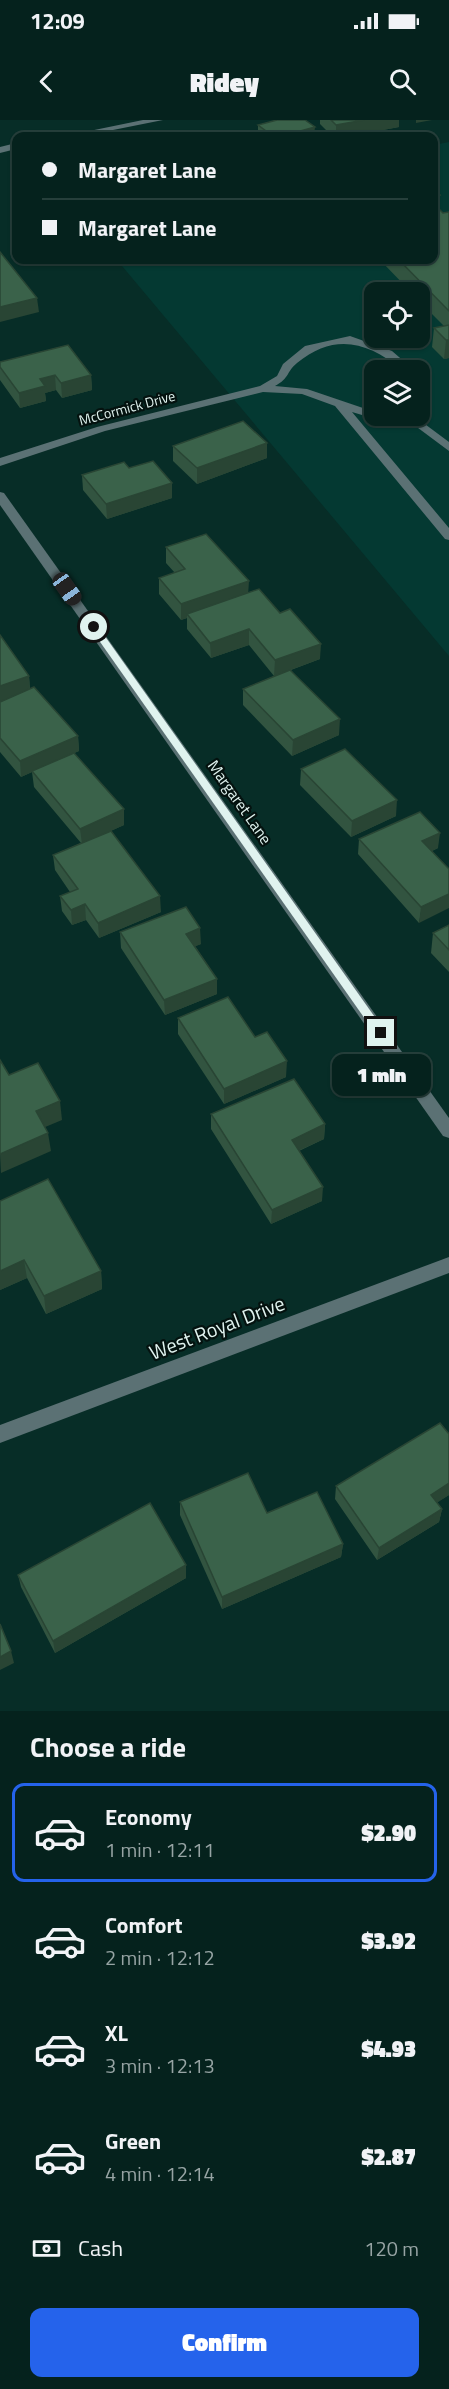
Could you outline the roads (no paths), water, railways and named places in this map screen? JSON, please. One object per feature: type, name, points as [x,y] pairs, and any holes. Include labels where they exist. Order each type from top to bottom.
[{"type":"street","points":[[92,132],[158,120]]},
{"type":"street","points":[[262,389],[282,378],[287,366],[309,348],[351,339],[388,353],[396,360]]},
{"type":"street","points":[[262,389],[303,391],[364,412]]},
{"type":"street","name":"McCormick Drive","points":[[0,462],[101,429],[262,389]]},
{"type":"street","points":[[340,405],[449,536]]},
{"type":"street","points":[[419,426],[447,449]]},
{"type":"street","name":"Margaret Lane","points":[[0,496],[449,1131]]},
{"type":"street","name":"West Royal Drive","points":[[0,1434],[449,1265]]}]
